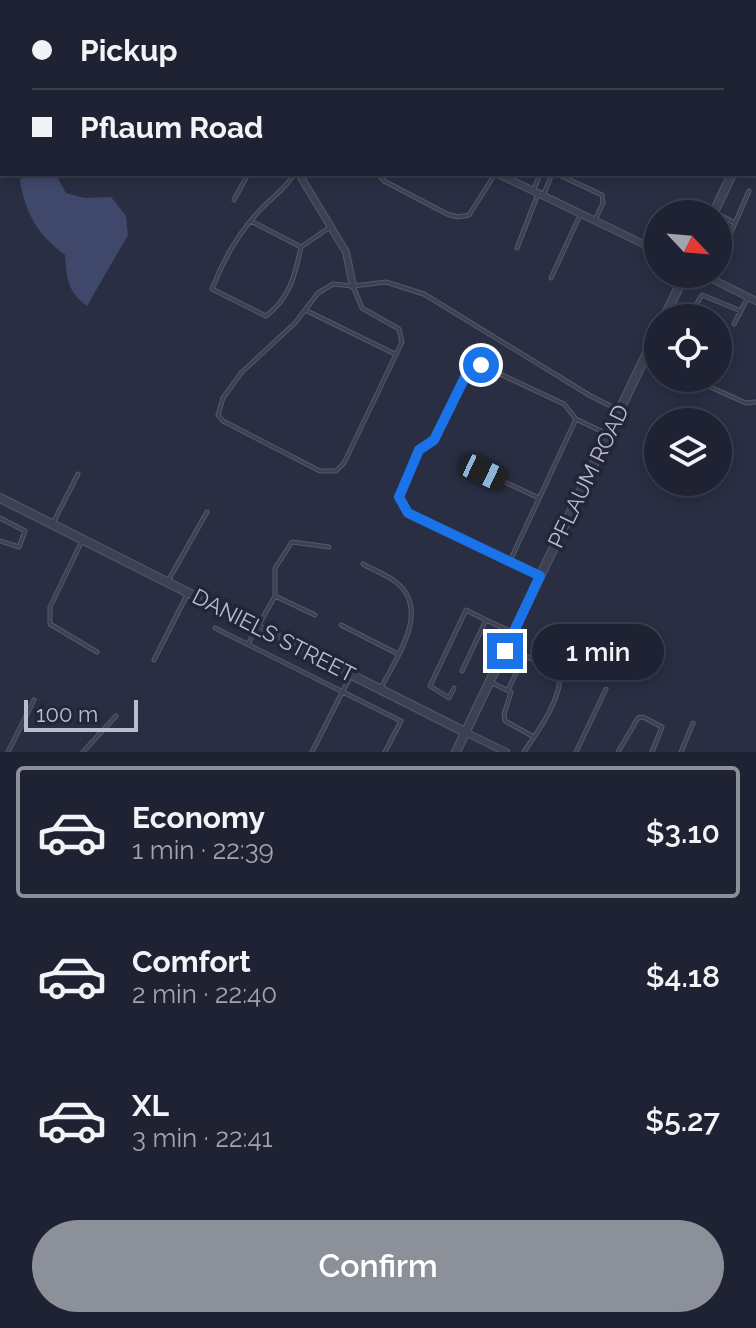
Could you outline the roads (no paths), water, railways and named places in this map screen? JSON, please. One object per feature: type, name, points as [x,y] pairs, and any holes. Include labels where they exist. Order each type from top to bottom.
[{"type":"street","points":[[298,176],[346,252],[353,286]]},
{"type":"street","points":[[500,176],[644,244]]},
{"type":"street","points":[[722,200],[731,176]]},
{"type":"street","points":[[730,288],[756,301]]},
{"type":"street","name":"PFLAUM ROAD","points":[[456,752],[644,359]]},
{"type":"street","name":"DANIELS STREET","points":[[0,498],[506,752]]},
{"type":"lane","points":[[234,200],[247,176]]},
{"type":"lane","points":[[295,176],[251,221],[226,254],[212,289],[266,316],[279,306],[295,279],[301,247],[331,226]]},
{"type":"lane","points":[[380,176],[447,214],[458,217],[469,215],[495,176]]},
{"type":"lane","points":[[517,248],[538,193],[540,176]]},
{"type":"lane","points":[[538,193],[553,176]]},
{"type":"lane","points":[[559,176],[602,195],[603,203],[595,220]]},
{"type":"lane","points":[[732,230],[749,191]]},
{"type":"lane","points":[[551,278],[581,213]]},
{"type":"lane","points":[[251,221],[301,247]]},
{"type":"lane","points":[[353,286],[362,308],[399,329],[402,342],[344,463],[336,471],[320,471],[223,421],[218,415],[223,398],[241,373],[286,332],[318,293],[333,284],[353,286],[386,282],[424,294],[589,395],[620,410]]},
{"type":"lane","points":[[697,304],[702,295],[724,304]]},
{"type":"lane","points":[[734,324],[748,297]]},
{"type":"lane","points":[[732,307],[741,311]]},
{"type":"lane","points":[[305,310],[396,355]]},
{"type":"lane","points":[[540,576],[408,513],[399,497],[419,450],[434,440],[469,369],[481,365],[564,404],[576,419],[608,435]]},
{"type":"lane","points":[[721,392],[746,403],[756,402]]},
{"type":"lane","points":[[510,562],[576,419]]},
{"type":"lane","points":[[483,472],[539,498]]},
{"type":"lane","points":[[53,523],[78,474]]},
{"type":"lane","points":[[168,581],[207,512]]},
{"type":"lane","points":[[0,518],[25,531],[19,547],[0,541]]},
{"type":"lane","points":[[84,538],[50,607],[49,616],[50,624],[97,652]]},
{"type":"lane","points":[[248,644],[275,596],[275,568],[292,542],[329,547]]},
{"type":"lane","points":[[363,564],[398,583],[408,599],[413,620],[381,688]]},
{"type":"lane","points":[[154,660],[189,592]]},
{"type":"lane","points":[[275,596],[315,615]]},
{"type":"lane","points":[[454,688],[449,698],[430,686],[466,610],[514,632]]},
{"type":"lane","points":[[462,671],[486,620]]},
{"type":"lane","points":[[461,621],[467,625]]},
{"type":"lane","points":[[341,625],[398,654]]},
{"type":"lane","points":[[215,628],[401,721],[385,752]]},
{"type":"lane","points":[[457,628],[464,632]]},
{"type":"lane","points":[[451,640],[458,644]]},
{"type":"lane","points":[[447,649],[454,652]]},
{"type":"lane","points":[[508,690],[522,661],[528,657],[560,674],[553,700],[524,752]]},
{"type":"lane","points":[[312,752],[351,674]]},
{"type":"lane","points":[[490,682],[508,690],[512,696],[504,714],[505,721],[534,737]]},
{"type":"lane","points":[[576,752],[606,689]]},
{"type":"lane","points":[[8,752],[34,700]]},
{"type":"lane","points":[[83,752],[116,716]]},
{"type":"lane","points":[[618,752],[638,718],[643,717],[662,727],[652,752]]},
{"type":"lane","points":[[681,752],[693,723]]},
{"type":"water","points":[[23,176],[57,176],[66,193],[84,198],[111,197],[126,216],[128,235],[87,306],[72,290],[65,255],[40,231],[29,213],[20,180]]}]
